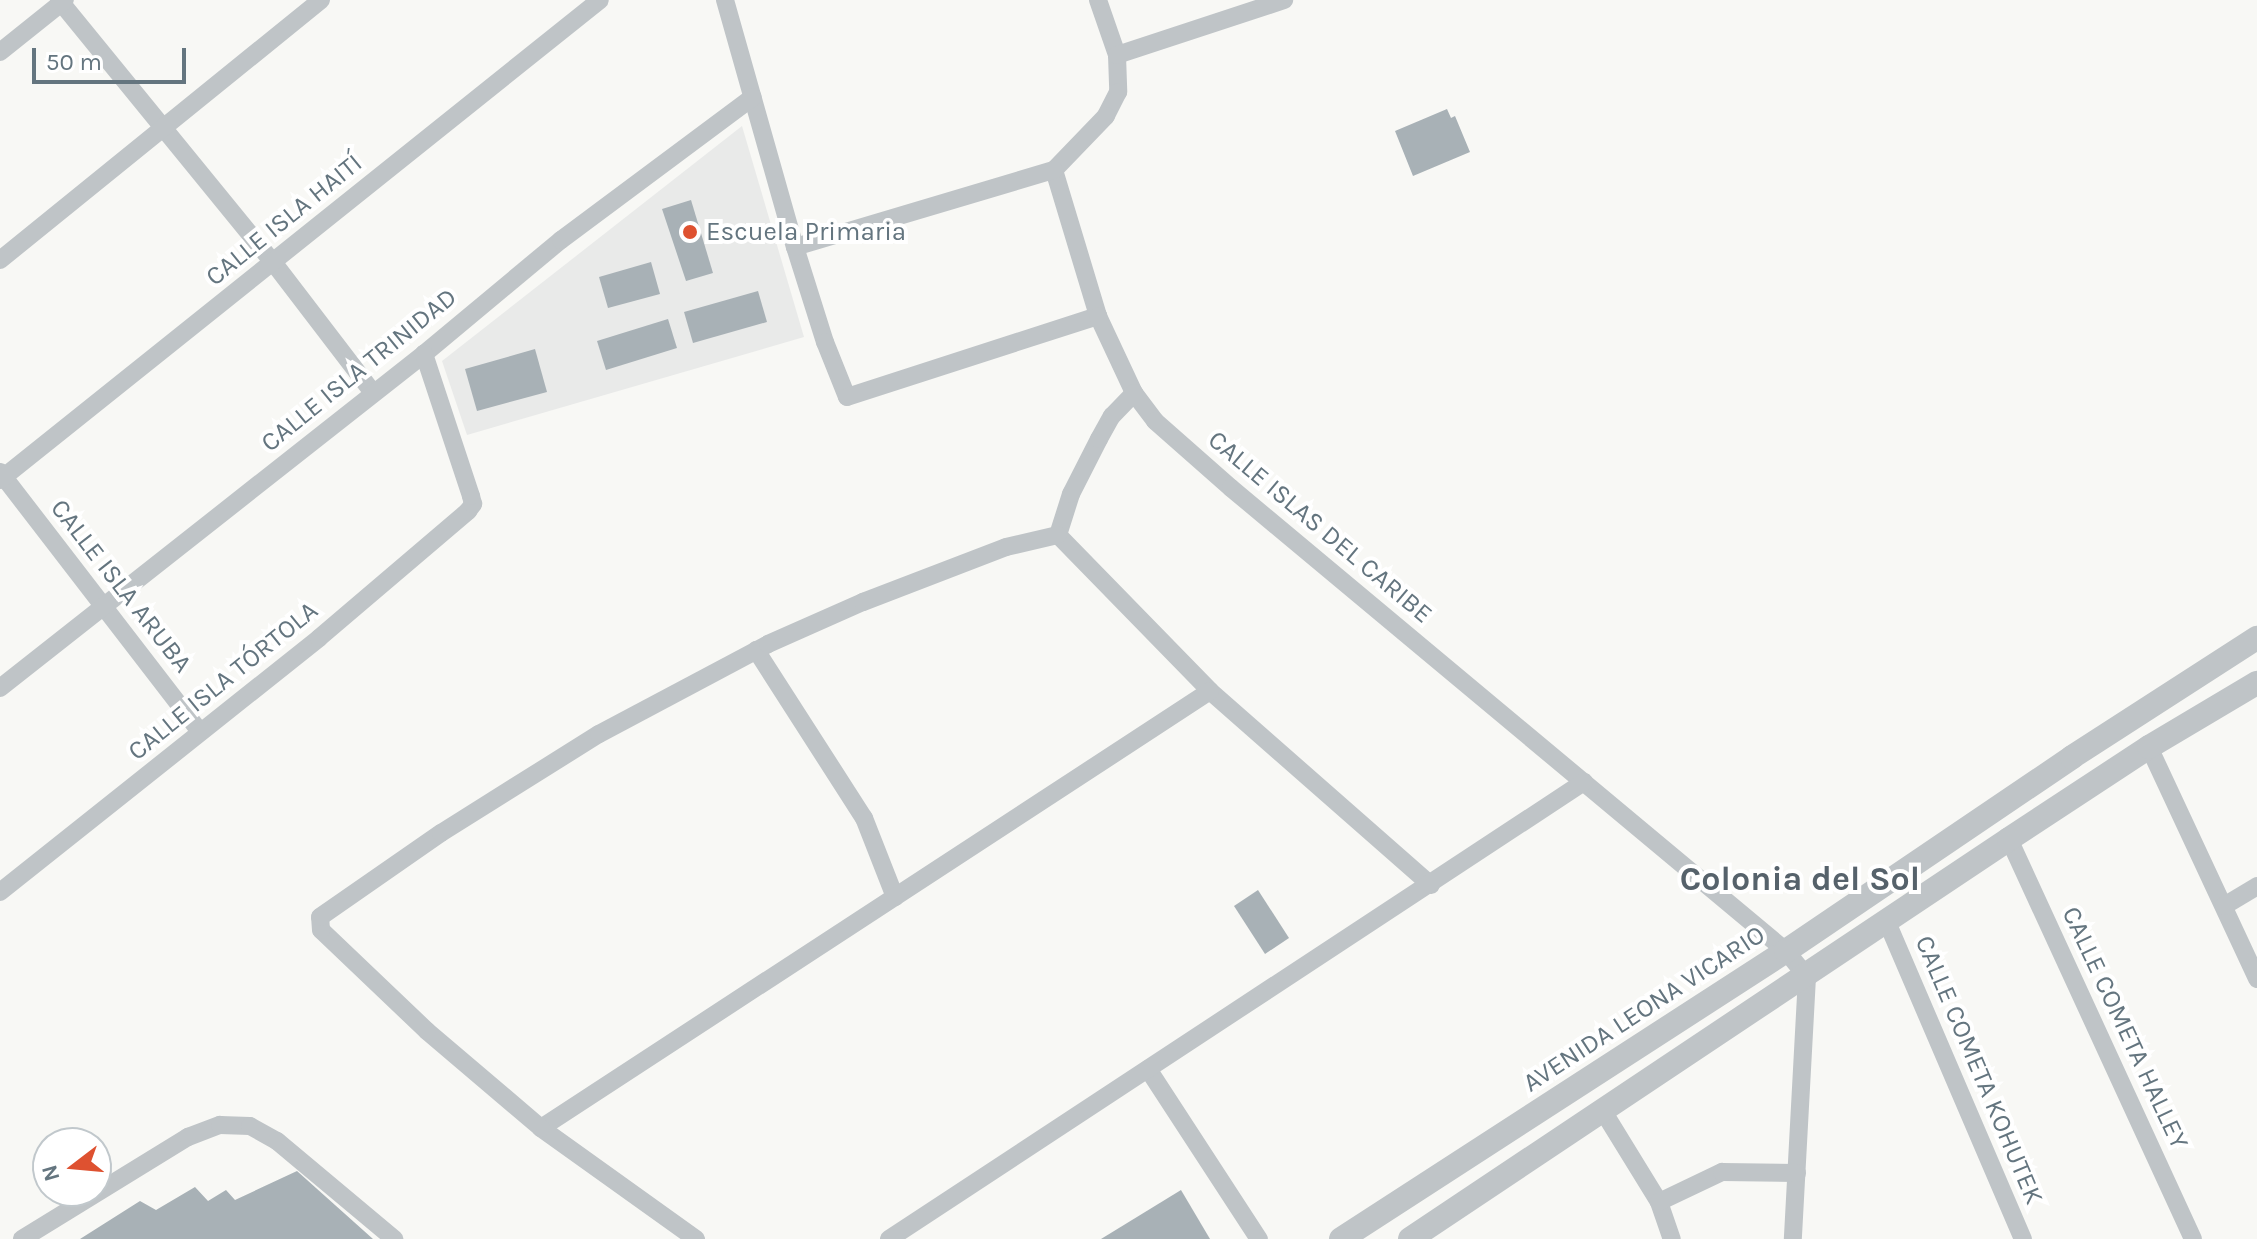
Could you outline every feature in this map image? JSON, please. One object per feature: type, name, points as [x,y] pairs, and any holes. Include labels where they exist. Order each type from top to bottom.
[{"type":"street","points":[[0,260],[321,0]]},
{"type":"street","name":"CALLE ISLA HAITÍ","points":[[1,477],[600,0]]},
{"type":"street","points":[[725,0],[795,247],[825,342],[847,397],[1098,316]]},
{"type":"street","points":[[795,247],[1054,170],[1106,116],[1118,92],[1117,55],[1098,0]]},
{"type":"street","points":[[1117,55],[1284,0]]},
{"type":"street","points":[[0,52],[62,1],[273,262],[373,393]]},
{"type":"street","name":"CALLE ISLA TRINIDAD","points":[[0,688],[424,354],[561,240],[753,97]]},
{"type":"street","name":"CALLE ISLAS DEL CARIBE","points":[[1054,170],[1098,316],[1134,393],[1155,421],[1231,488],[1786,951],[1807,977]]},
{"type":"street","name":"CALLE ISLA TÓRTOLA","points":[[0,892],[319,638],[473,504],[424,354]]},
{"type":"street","points":[[1058,535],[1071,494],[1099,439],[1112,416],[1134,393]]},
{"type":"street","name":"CALLE ISLA ARUBA","points":[[1,477],[105,605],[200,732]]},
{"type":"street","points":[[696,1239],[541,1128],[427,1031],[321,930],[320,917],[441,833],[599,734],[756,650],[863,602],[992,552],[1058,535]]},
{"type":"street","points":[[1058,535],[1210,691],[1431,885]]},
{"type":"street","name":"AVENIDA LEONA VICARIO","points":[[1341,1239],[1786,951],[2072,757],[2257,638]]},
{"type":"street","points":[[756,650],[857,805],[895,897]]},
{"type":"street","points":[[1410,1239],[2149,747],[2257,683]]},
{"type":"street","points":[[541,1128],[1210,691]]},
{"type":"street","points":[[2149,747],[2257,979]]},
{"type":"street","points":[[889,1239],[1584,782]]},
{"type":"street","name":"CALLE COMETA HALLEY","points":[[2009,839],[2193,1239]]},
{"type":"street","points":[[2224,906],[2257,886]]},
{"type":"street","name":"CALLE COMETA KOHUTEK","points":[[1887,922],[2023,1239]]},
{"type":"street","points":[[1793,1239],[1807,977]]},
{"type":"street","points":[[1148,1069],[1259,1239]]},
{"type":"street","points":[[1603,1111],[1659,1202],[1672,1239]]},
{"type":"street","points":[[22,1239],[188,1137],[220,1125],[250,1126],[277,1141],[394,1239]]},
{"type":"street","points":[[1659,1202],[1722,1172],[1797,1173]]},
{"type":"shaded area","name":"Escuela Primaria","points":[[742,126],[804,337],[467,435],[442,361]]},
{"type":"building","points":[[1447,109],[1451,118],[1455,116],[1470,152],[1413,176],[1395,131]]},
{"type":"building","points":[[691,200],[713,273],[686,281],[662,209]]},
{"type":"building","points":[[651,262],[660,294],[608,308],[599,277]]},
{"type":"building","points":[[758,291],[767,322],[693,343],[684,312]]},
{"type":"building","points":[[668,319],[677,348],[606,370],[597,341]]},
{"type":"building","points":[[535,349],[547,392],[477,411],[465,369]]},
{"type":"building","points":[[1258,890],[1289,938],[1265,954],[1234,906]]},
{"type":"building","points":[[297,1171],[373,1239],[80,1239],[140,1201],[156,1210],[195,1187],[208,1201],[226,1190],[235,1200]]},
{"type":"building","points":[[1181,1190],[1210,1239],[1101,1239]]},
{"type":"place","name":"Escuela Primaria","points":[[690,232]]},
{"type":"district","name":"Colonia del Sol","points":[[1800,880]]}]
